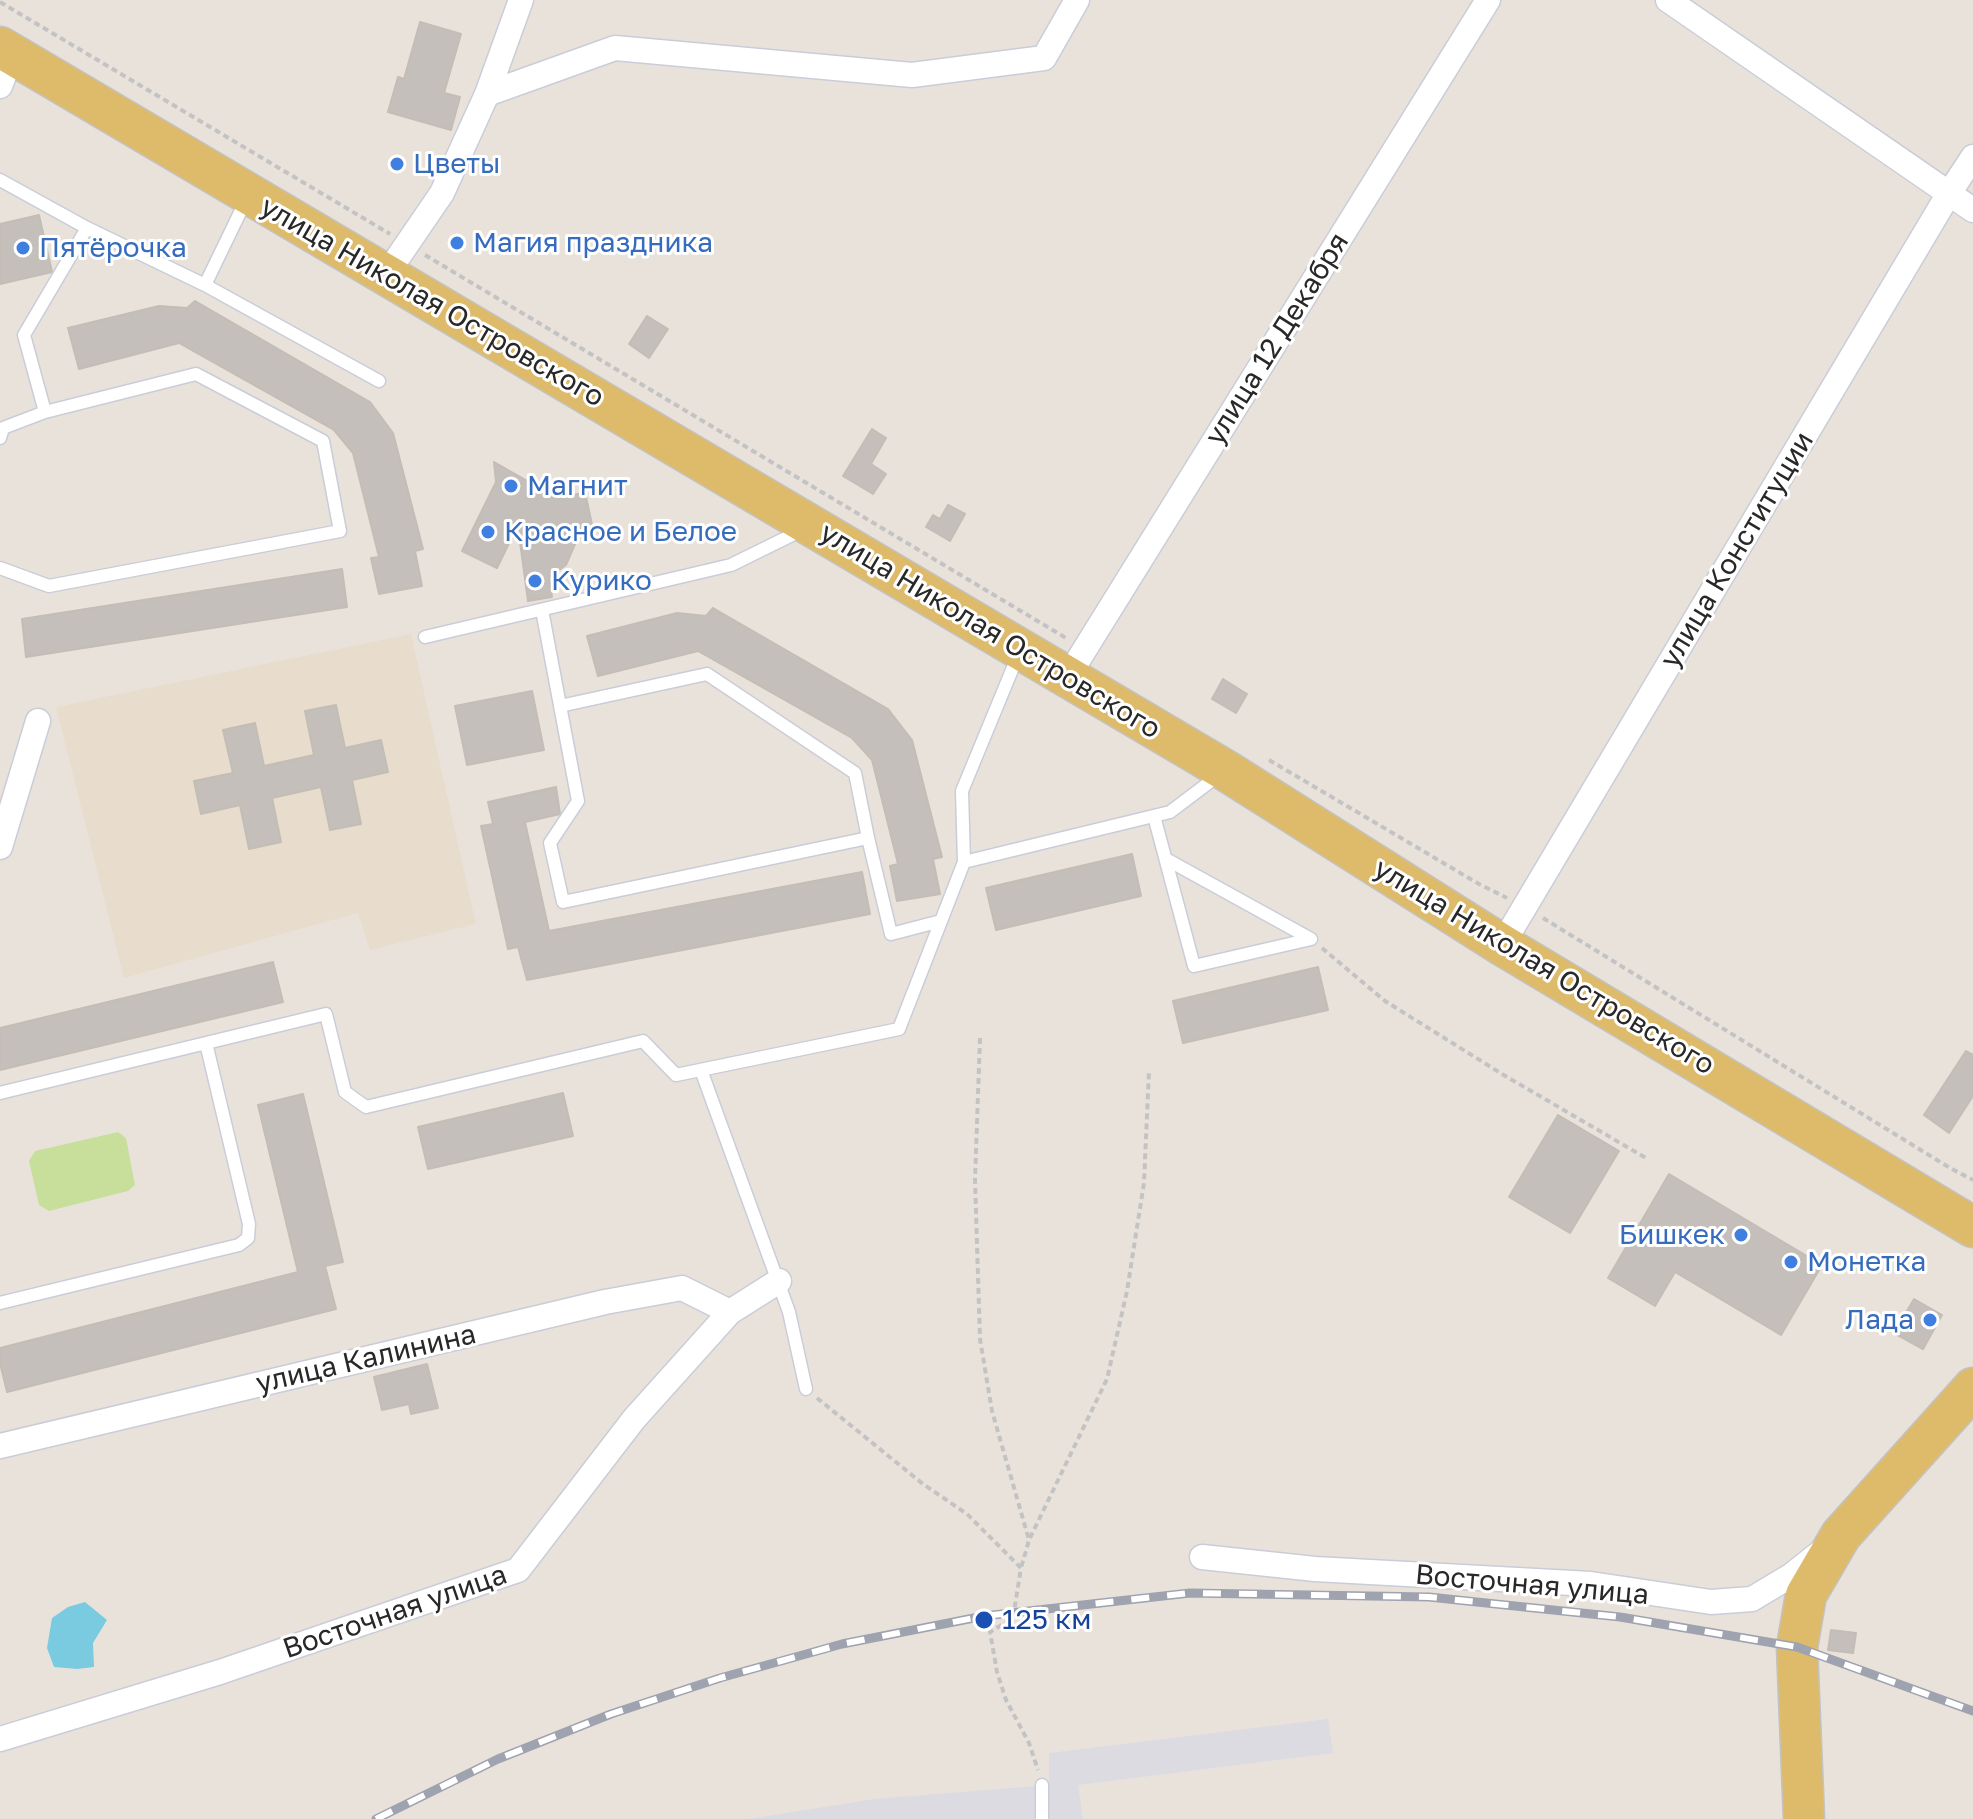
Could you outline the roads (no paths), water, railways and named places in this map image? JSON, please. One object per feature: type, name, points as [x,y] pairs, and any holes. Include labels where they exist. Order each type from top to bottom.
[{"type":"main road","name":"улица Николая Островского","points":[[4,62],[249,194],[396,259],[812,525],[1021,649],[1076,664],[1225,770],[1502,945],[1973,1227]]},
{"type":"main road","points":[[1804,1819],[1797,1647],[1806,1595],[1841,1535],[1973,1388]]},
{"type":"street","points":[[396,259],[442,193],[487,94],[521,0]]},
{"type":"street","points":[[487,94],[615,48],[912,75],[1044,58],[1077,0]]},
{"type":"street","name":"улица 12 Декабря","points":[[1076,664],[1488,0]]},
{"type":"street","points":[[1668,0],[1973,210]]},
{"type":"street","name":"улица Конституции","points":[[1502,945],[1973,157]]},
{"type":"street","points":[[0,847],[38,721]]},
{"type":"street","name":"Восточная улица","points":[[0,1739],[220,1672],[518,1570],[634,1419],[730,1312],[779,1281]]},
{"type":"street","name":"улица Калинина","points":[[0,1446],[605,1302],[682,1288],[730,1312]]},
{"type":"street","name":"Восточная улица","points":[[1202,1557],[1315,1569],[1591,1584],[1711,1602],[1752,1599],[1792,1575],[1841,1535]]},
{"type":"lane","points":[[0,180],[87,228],[205,285],[379,381]]},
{"type":"lane","points":[[205,285],[249,194]]},
{"type":"lane","points":[[45,412],[24,335],[87,228]]},
{"type":"lane","points":[[0,438],[3,428],[45,412],[196,374],[323,441],[340,531],[49,586],[0,568]]},
{"type":"lane","points":[[425,637],[731,565],[812,525]]},
{"type":"lane","points":[[542,610],[578,801],[550,843],[563,902],[868,838]]},
{"type":"lane","points":[[0,1093],[326,1014],[345,1092],[366,1107],[643,1041],[676,1075],[899,1029],[964,862],[962,791],[1021,649]]},
{"type":"lane","points":[[560,706],[707,674],[855,773],[891,934],[941,921]]},
{"type":"lane","points":[[964,862],[1170,812],[1225,770]]},
{"type":"lane","points":[[1154,816],[1194,966],[1311,939],[1166,859]]},
{"type":"lane","points":[[0,1303],[239,1245],[248,1238],[249,1224],[206,1043]]},
{"type":"lane","points":[[701,1070],[779,1281],[806,1389]]},
{"type":"lane","points":[[1042,1785],[1042,1819]]},
{"type":"water","points":[[85,1602],[107,1620],[93,1643],[94,1667],[54,1667],[47,1648],[52,1618],[68,1607]]},
{"type":"railway","points":[[376,1819],[498,1759],[611,1714],[720,1678],[842,1644],[984,1616],[1190,1593],[1429,1597],[1620,1617],[1797,1647],[1973,1711]]},
{"type":"place","name":"Цветы","points":[[397,164]]},
{"type":"place","name":"Магия праздника","points":[[457,243]]},
{"type":"place","name":"Пятёрочка","points":[[23,248]]},
{"type":"place","name":"Магнит","points":[[511,486]]},
{"type":"place","name":"Красное и Белое","points":[[488,532]]},
{"type":"place","name":"Курико","points":[[535,581]]},
{"type":"place","name":"Бишкек","points":[[1741,1235]]},
{"type":"place","name":"Монетка","points":[[1791,1262]]},
{"type":"place","name":"Лада","points":[[1930,1320]]},
{"type":"place","name":"125 км","points":[[984,1620]]}]
